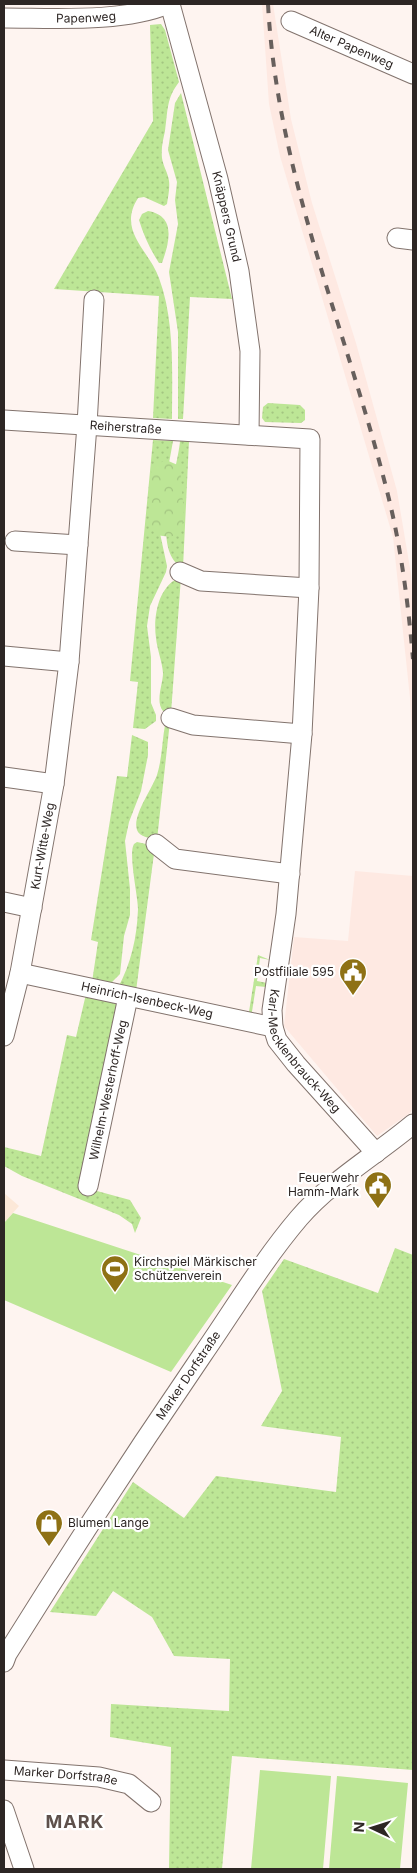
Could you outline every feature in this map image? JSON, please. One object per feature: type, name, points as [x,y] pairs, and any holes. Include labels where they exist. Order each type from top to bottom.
[{"type":"street","name":"Papenweg","points":[[4,18],[114,16],[152,11],[169,4]]},
{"type":"street","name":"Knäppers Grund","points":[[169,4],[218,180],[239,271],[250,351],[249,435]]},
{"type":"street","name":"Alter Papenweg","points":[[291,21],[413,74]]},
{"type":"street","name":"Kurt-Witte-Weg","points":[[5,1026],[20,973],[54,784],[69,662],[87,425],[94,300]]},
{"type":"street","name":"Reiherstraße","points":[[4,420],[249,435]]},
{"type":"street","name":"Karl-Mecklenbrauck-Weg","points":[[249,435],[310,439],[309,588],[302,734],[290,874],[272,1010],[273,1028],[277,1040],[296,1064],[376,1154]]},
{"type":"street","points":[[15,540],[78,545]]},
{"type":"street","points":[[180,572],[201,581],[309,588]]},
{"type":"street","points":[[4,656],[69,662]]},
{"type":"street","points":[[171,718],[192,726],[302,734]]},
{"type":"street","points":[[4,777],[54,784]]},
{"type":"street","points":[[156,844],[175,858],[290,874]]},
{"type":"street","points":[[4,902],[32,908]]},
{"type":"street","name":"Heinrich-Isenbeck-Weg","points":[[20,973],[273,1028]]},
{"type":"street","name":"Wilhelm-Westerhoff-Weg","points":[[88,1186],[128,997]]},
{"type":"street","name":"Marker Dorfstraße","points":[[4,1662],[7,1654],[65,1562],[146,1437],[261,1269],[299,1218],[315,1202],[413,1124]]},
{"type":"street","name":"Marker Dorfstraße","points":[[4,1770],[99,1777],[129,1784],[151,1802]]},
{"type":"street","points":[[4,1810],[24,1869]]},
{"type":"shaded area","points":[[262,4],[273,4],[291,119],[312,203],[356,343],[397,491],[413,597],[413,756],[410,698],[393,537],[280,156],[269,104]]},
{"type":"shaded area","points":[[355,871],[413,876],[413,1108],[410,1113],[377,1136],[284,1026],[294,937],[348,941]]},
{"type":"shaded area","points":[[4,1193],[19,1206],[4,1223]]},
{"type":"green space","points":[[161,24],[165,30],[179,82],[168,105],[162,147],[163,161],[169,181],[167,204],[164,206],[144,197],[138,198],[132,210],[131,220],[137,240],[159,278],[168,312],[172,348],[172,419],[153,418],[159,296],[54,289],[153,121],[150,25]]},
{"type":"green space","points":[[181,93],[232,299],[190,297],[183,419],[178,419],[178,332],[169,272],[178,224],[175,200],[177,182],[168,150],[175,103]]},
{"type":"green space","points":[[148,211],[163,218],[167,224],[167,247],[162,263],[159,263],[153,253],[139,220],[142,214]]},
{"type":"green space","points":[[268,403],[300,405],[305,410],[305,420],[301,423],[265,422],[262,418],[263,407]]},
{"type":"green space","points":[[153,440],[173,441],[158,524],[167,566],[150,606],[147,626],[151,657],[151,703],[156,715],[156,721],[145,729],[133,728],[138,682],[130,681]]},
{"type":"green space","points":[[180,441],[189,441],[183,568],[173,559],[167,545],[166,528]]},
{"type":"green space","points":[[166,460],[180,466],[184,516],[181,530],[171,537],[155,535],[151,525],[151,473],[155,465]]},
{"type":"green space","points":[[181,577],[171,713],[163,711],[160,702],[163,673],[155,621],[162,594],[173,581]]},
{"type":"green space","points":[[170,721],[157,840],[140,834],[136,824],[140,810],[157,775],[165,725]]},
{"type":"green space","points":[[132,735],[148,742],[148,755],[141,791],[129,822],[125,841],[130,889],[130,915],[124,936],[120,974],[108,986],[92,982],[98,942],[91,940],[117,776],[127,777]]},
{"type":"green space","points":[[137,842],[155,846],[136,991],[118,988],[130,960],[136,930],[138,909],[132,849]]},
{"type":"green space","points":[[258,955],[270,960],[260,958],[257,981],[267,983],[266,987],[256,986],[251,1018],[248,1018]]},
{"type":"green space","points":[[86,994],[125,1002],[86,1188],[130,1200],[141,1218],[135,1233],[132,1224],[119,1215],[22,1176],[4,1166],[4,1147],[41,1156],[67,1035],[76,1037]]},
{"type":"green space","name":"Kirchspiel Märkischer Schützenverein","points":[[13,1213],[232,1285],[171,1372],[4,1300],[4,1223]]},
{"type":"green space","points":[[395,1248],[413,1255],[413,1770],[232,1756],[222,1869],[169,1869],[171,1747],[110,1737],[111,1704],[229,1711],[230,1659],[174,1656],[152,1617],[113,1591],[96,1616],[50,1612],[133,1482],[184,1518],[216,1476],[336,1492],[341,1437],[261,1426],[282,1391],[262,1291],[284,1259],[378,1293]]},
{"type":"green space","points":[[260,1770],[331,1776],[323,1869],[251,1869]]},
{"type":"green space","points":[[337,1776],[408,1783],[400,1869],[329,1869]]},
{"type":"railway","points":[[268,4],[274,67],[285,129],[299,190],[370,430],[392,512],[403,574],[413,659]]},
{"type":"place","name":"Postfiliale 595","points":[[353,996]]},
{"type":"place","name":"Feuerwehr Hamm-Mark","points":[[378,1209]]},
{"type":"place","name":"Kirchspiel Märkischer Schützenverein","points":[[115,1293]]},
{"type":"place","name":"Blumen Lange","points":[[49,1547]]},
{"type":"district","name":"MARK","points":[[75,1822]]}]
